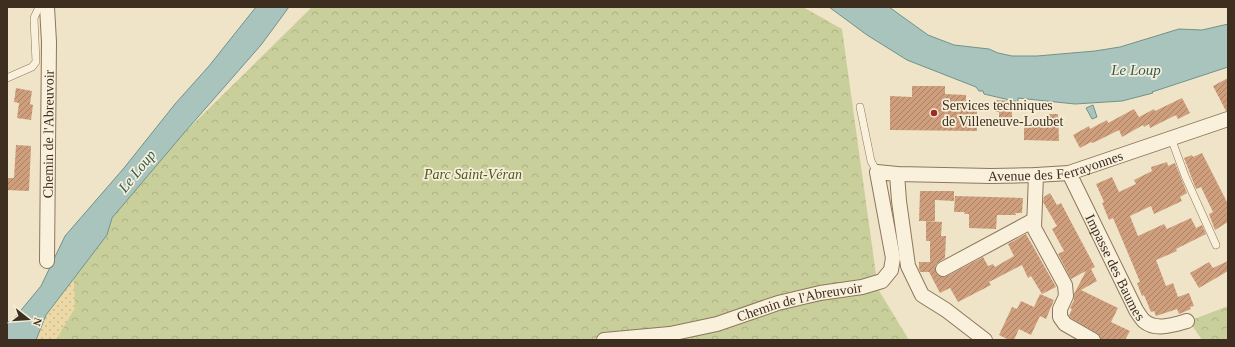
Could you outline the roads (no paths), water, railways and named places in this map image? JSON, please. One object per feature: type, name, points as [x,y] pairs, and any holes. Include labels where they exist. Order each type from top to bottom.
[{"type":"street","name":"Chemin de l'Abreuvoir","points":[[47,7],[49,49],[47,261]]},
{"type":"street","name":"Avenue des Ferrayonnes","points":[[877,172],[897,174],[991,176],[1070,173],[1228,119]]},
{"type":"street","name":"Chemin de l'Abreuvoir","points":[[604,340],[670,334],[717,324],[778,303],[820,293],[862,287],[882,280],[891,270],[893,258],[877,172]]},
{"type":"street","name":"Impasse des Baumes","points":[[1070,173],[1136,310],[1144,321],[1154,326],[1167,326],[1187,321]]},
{"type":"street","points":[[897,174],[899,201],[908,266],[922,295],[946,310],[985,340]]},
{"type":"street","points":[[1036,175],[1034,228],[1065,285],[1066,296],[1060,309],[1060,317],[1065,324],[1093,340]]},
{"type":"street","points":[[943,269],[1034,220]]},
{"type":"lane","points":[[7,78],[32,67],[36,62],[34,18],[39,7]]},
{"type":"lane","points":[[860,107],[871,161],[877,172]]},
{"type":"lane","points":[[1171,138],[1185,176],[1216,245]]},
{"type":"water","name":"Le Loup","points":[[256,7],[289,7],[261,45],[112,218],[107,235],[46,315],[36,340],[7,340],[7,322],[12,321],[41,286],[65,236],[124,168]]},
{"type":"water","name":"Le Loup","points":[[829,7],[889,7],[928,35],[954,45],[989,49],[998,53],[1012,56],[1037,56],[1095,51],[1120,47],[1179,29],[1202,30],[1228,24],[1228,67],[1152,92],[1153,93],[1122,101],[1075,104],[1018,98],[1018,102],[984,94],[983,91],[979,91],[976,87],[907,60],[867,35]]},
{"type":"water","points":[[1093,105],[1097,117],[1092,119],[1086,108]]},
{"type":"place","name":"Services techniques de Villeneuve-Loubet","points":[[934,113]]},
{"type":"park label","name":"Parc Saint-Véran","points":[[473,174]]}]
